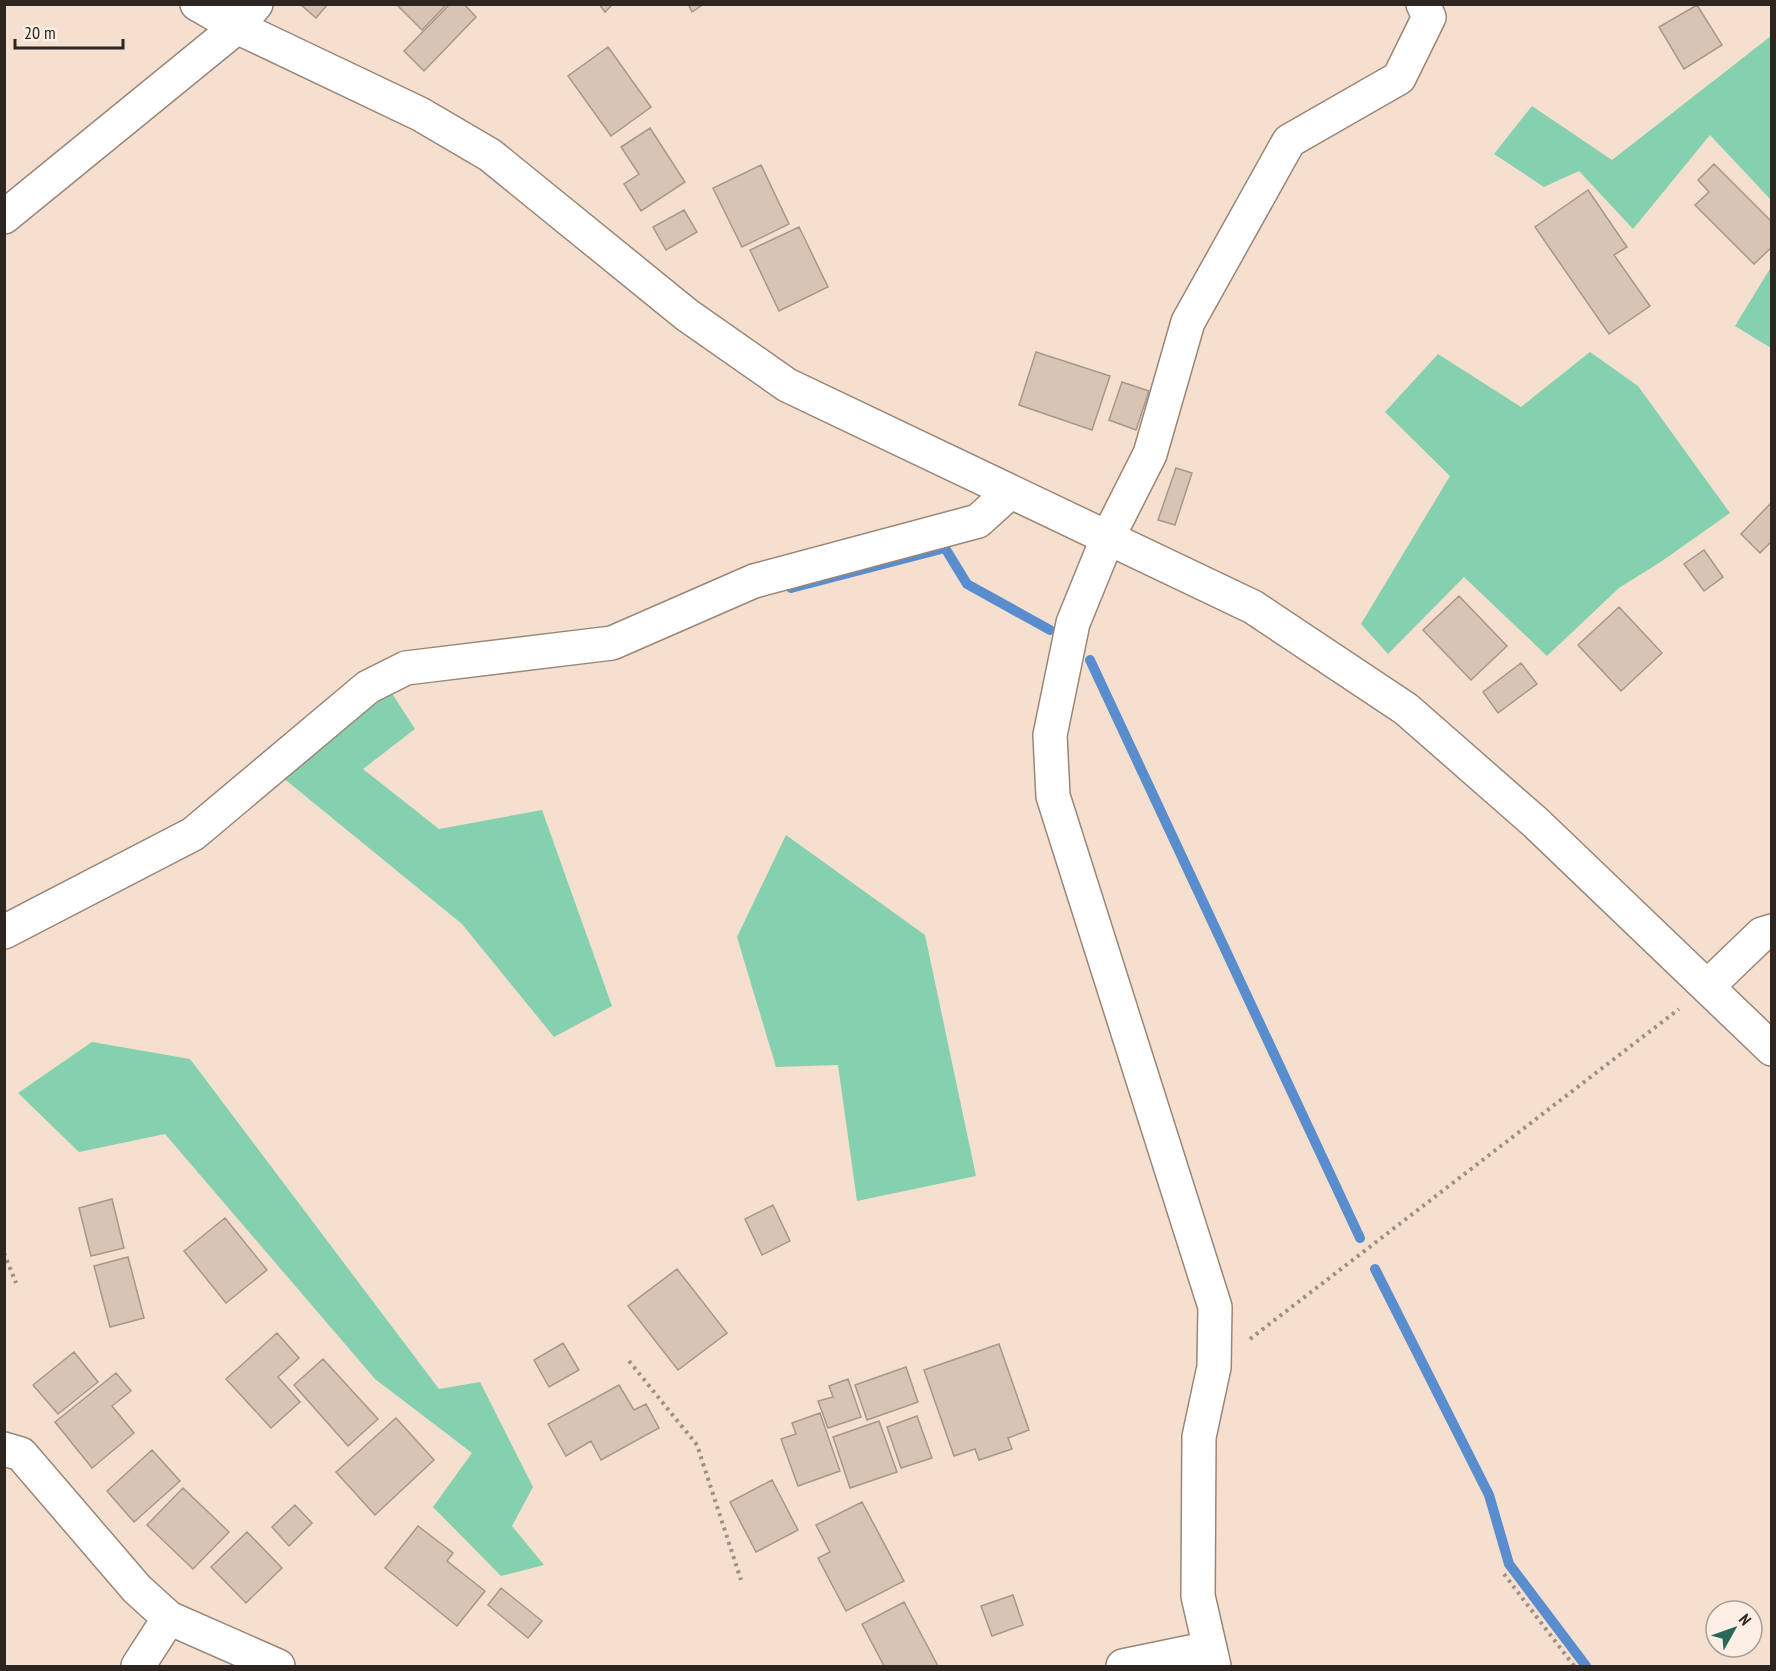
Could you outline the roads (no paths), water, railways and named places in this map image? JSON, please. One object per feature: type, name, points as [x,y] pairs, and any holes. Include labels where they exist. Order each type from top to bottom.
[{"type":"street","points":[[197,4],[246,16],[490,155],[687,315],[787,385],[1253,607],[1407,709],[1535,822],[1772,1049]]},
{"type":"street","points":[[1123,1666],[1212,1657],[1198,1596],[1198,1437],[1214,1367],[1215,1307],[1053,796],[1050,735],[1073,623],[1108,537],[1150,454],[1188,322],[1288,141],[1400,78],[1429,17],[1423,4]]},
{"type":"street","points":[[4,217],[246,16]]},
{"type":"street","points":[[4,932],[194,834],[368,687],[406,668],[612,643],[754,581],[978,521],[1010,492]]},
{"type":"street","points":[[1708,986],[1762,934],[1772,931]]},
{"type":"street","points":[[4,1449],[21,1454],[137,1589],[169,1618],[278,1666]]},
{"type":"street","points":[[138,1666],[169,1618]]},
{"type":"waterway","points":[[791,588],[945,548],[967,584],[1050,630]]},
{"type":"waterway","points":[[1090,660],[1360,1238]]},
{"type":"waterway","points":[[1375,1269],[1489,1495],[1509,1564],[1586,1666]]}]
